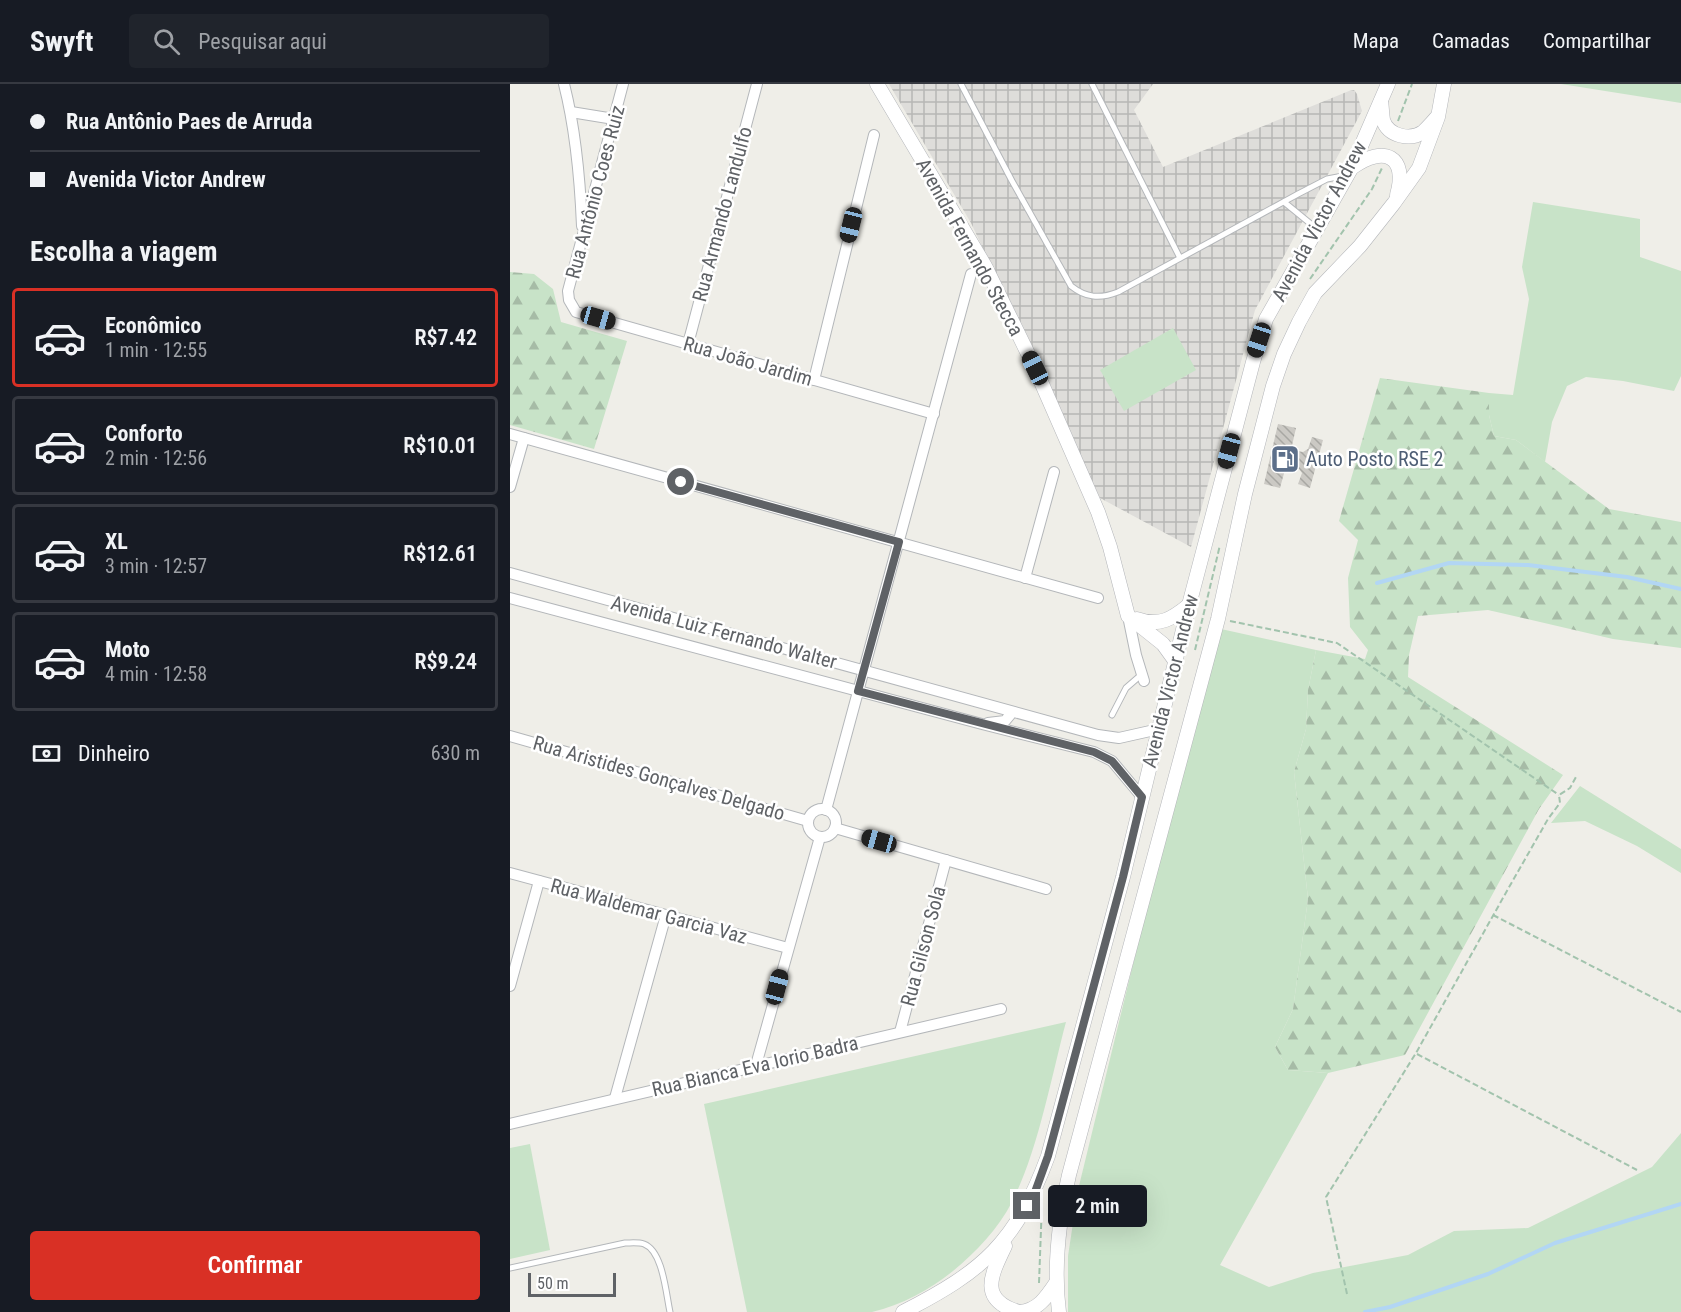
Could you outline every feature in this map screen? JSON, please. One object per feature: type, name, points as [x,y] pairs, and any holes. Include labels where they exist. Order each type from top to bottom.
[{"type":"main road","name":"Avenida Fernando Stecca","points":[[877,84],[986,267],[1035,368],[1098,512],[1110,547],[1128,616]]},
{"type":"main road","name":"Avenida Victor Andrew","points":[[903,1312],[944,1291],[975,1269],[1011,1233],[1035,1192],[1048,1156],[1123,877],[1189,605],[1252,362],[1266,319],[1350,171],[1388,84]]},
{"type":"main road","name":"Avenida Victor Andrew","points":[[1059,1312],[1056,1283],[1061,1210],[1069,1175],[1218,619],[1245,494],[1273,386],[1284,354],[1315,293],[1360,246],[1419,168],[1438,117],[1444,84]]},
{"type":"main road","points":[[1381,99],[1383,121],[1394,134],[1411,136],[1422,133],[1438,117]]},
{"type":"main road","points":[[1350,171],[1373,156],[1388,156],[1396,163],[1401,180],[1394,203]]},
{"type":"main road","points":[[1128,616],[1155,623],[1166,621],[1189,605]]},
{"type":"main road","points":[[1128,616],[1163,644],[1176,662]]},
{"type":"main road","points":[[1011,1233],[992,1271],[991,1287],[1001,1304],[1019,1312],[1027,1311],[1044,1301],[1056,1283]]},
{"type":"street","points":[[564,84],[571,112],[580,177],[582,237]]},
{"type":"street","name":"Rua Antônio Coes Ruiz","points":[[569,300],[568,291],[623,84]]},
{"type":"street","name":"Rua Armando Landulfo","points":[[688,344],[757,84]]},
{"type":"street","points":[[571,112],[614,119]]},
{"type":"street","points":[[814,380],[874,135]]},
{"type":"street","points":[[826,810],[971,274]]},
{"type":"street","name":"Rua João Jardim","points":[[569,300],[576,312],[934,414]]},
{"type":"street","points":[[510,434],[1098,598]]},
{"type":"street","points":[[510,487],[524,438]]},
{"type":"street","points":[[1025,578],[1054,472]]},
{"type":"street","name":"Avenida Luiz Fernando Walter","points":[[510,573],[1098,735],[1119,738],[1159,729]]},
{"type":"street","name":"Avenida Luiz Fernando Walter","points":[[510,598],[1094,752],[1112,761],[1142,797]]},
{"type":"street","name":"Avenida Fernando Stecca","points":[[1128,616],[1143,678]]},
{"type":"street","points":[[982,724],[1005,721],[1010,715],[1008,711]]},
{"type":"street","name":"Rua Aristides Gonçalves Delgado","points":[[510,736],[808,821]]},
{"type":"street","points":[[816,810],[826,810],[833,815],[835,828],[829,835],[820,837],[809,830],[809,816],[816,810]]},
{"type":"street","points":[[835,828],[1046,889]]},
{"type":"street","points":[[756,1065],[820,837]]},
{"type":"street","name":"Rua Gilson Sola","points":[[900,1032],[946,860]]},
{"type":"street","name":"Rua Waldemar Garcia Vaz","points":[[510,873],[788,948]]},
{"type":"street","points":[[510,986],[539,881]]},
{"type":"street","points":[[615,1098],[666,915]]},
{"type":"street","name":"Rua Bianca Eva Iorio Badra","points":[[510,1124],[1001,1009]]},
{"type":"lane","points":[[961,84],[1071,286],[1081,294],[1107,296],[1327,179],[1350,171]]},
{"type":"lane","points":[[1092,84],[1180,258]]},
{"type":"lane","points":[[1284,202],[1317,229]]},
{"type":"lane","points":[[1112,715],[1126,688],[1143,678]]},
{"type":"lane","points":[[510,1268],[625,1243],[642,1243],[653,1249],[660,1264],[670,1312]]},
{"type":"path","points":[[1218,619],[1337,644],[1559,795],[1560,803],[1548,819],[1416,1053],[1326,1197],[1347,1294]]},
{"type":"path","points":[[1559,795],[1570,788],[1576,777]]},
{"type":"path","points":[[1493,915],[1681,1012]]},
{"type":"path","points":[[1416,1053],[1637,1170]]},
{"type":"shaded area","points":[[889,84],[1153,84],[1134,110],[1163,167],[1349,91],[1354,90],[1357,94],[1362,111],[1255,310],[1191,547],[1100,498],[971,223]]},
{"type":"green space","points":[[1561,84],[1681,84],[1681,103]]},
{"type":"green space","points":[[1533,202],[1640,219],[1640,257],[1681,271],[1681,376],[1674,391],[1623,381],[1586,377],[1567,386],[1552,422],[1545,462],[1516,440],[1494,436],[1489,415],[1489,393],[1513,395],[1529,299],[1522,267]]},
{"type":"green space","points":[[510,272],[534,274],[553,289],[561,322],[627,341],[594,449],[510,425]]},
{"type":"green space","points":[[1173,328],[1196,370],[1124,411],[1100,370]]},
{"type":"green space","points":[[1380,378],[1489,393],[1489,415],[1494,436],[1516,440],[1609,509],[1681,522],[1681,648],[1613,639],[1488,610],[1418,616],[1409,655],[1408,677],[1563,775],[1539,809],[1405,1055],[1328,1073],[1288,1070],[1275,1047],[1293,1009],[1308,899],[1294,772],[1306,729],[1308,690],[1316,650],[1365,659],[1368,650],[1350,627],[1348,578],[1358,540],[1339,521]]},
{"type":"green space","points":[[1221,629],[1316,650],[1308,690],[1306,729],[1294,772],[1308,899],[1293,1009],[1275,1047],[1288,1070],[1328,1073],[1220,1265],[1269,1287],[1313,1273],[1408,1255],[1454,1231],[1528,1228],[1652,1167],[1681,1133],[1681,1312],[1068,1312],[1068,1256],[1078,1190],[1138,944]]},
{"type":"green space","points":[[1580,786],[1681,849],[1681,873],[1637,846],[1585,821],[1551,823]]},
{"type":"green space","points":[[1066,1022],[1037,1137],[1021,1182],[1000,1222],[962,1264],[915,1296],[872,1312],[747,1312],[704,1104]]},
{"type":"green space","points":[[530,1144],[550,1250],[510,1259],[510,1148]]},
{"type":"building","name":"Auto Posto RSE 2","points":[[1278,424],[1296,428],[1291,450],[1303,452],[1308,449],[1312,437],[1323,440],[1310,488],[1298,484],[1302,473],[1299,469],[1286,466],[1280,488],[1264,484]]},
{"type":"waterway","points":[[1377,583],[1449,563],[1528,565],[1627,577],[1681,589]]},
{"type":"waterway","points":[[1365,1312],[1390,1307],[1488,1274],[1555,1243],[1681,1204]]},
{"type":"place","name":"Auto Posto RSE 2","points":[[1285,459]]},
{"type":"route","points":[[681,482],[899,542],[858,691],[1094,752],[1112,761],[1142,797],[1123,877],[1048,1156],[1035,1192],[1027,1206]]}]
